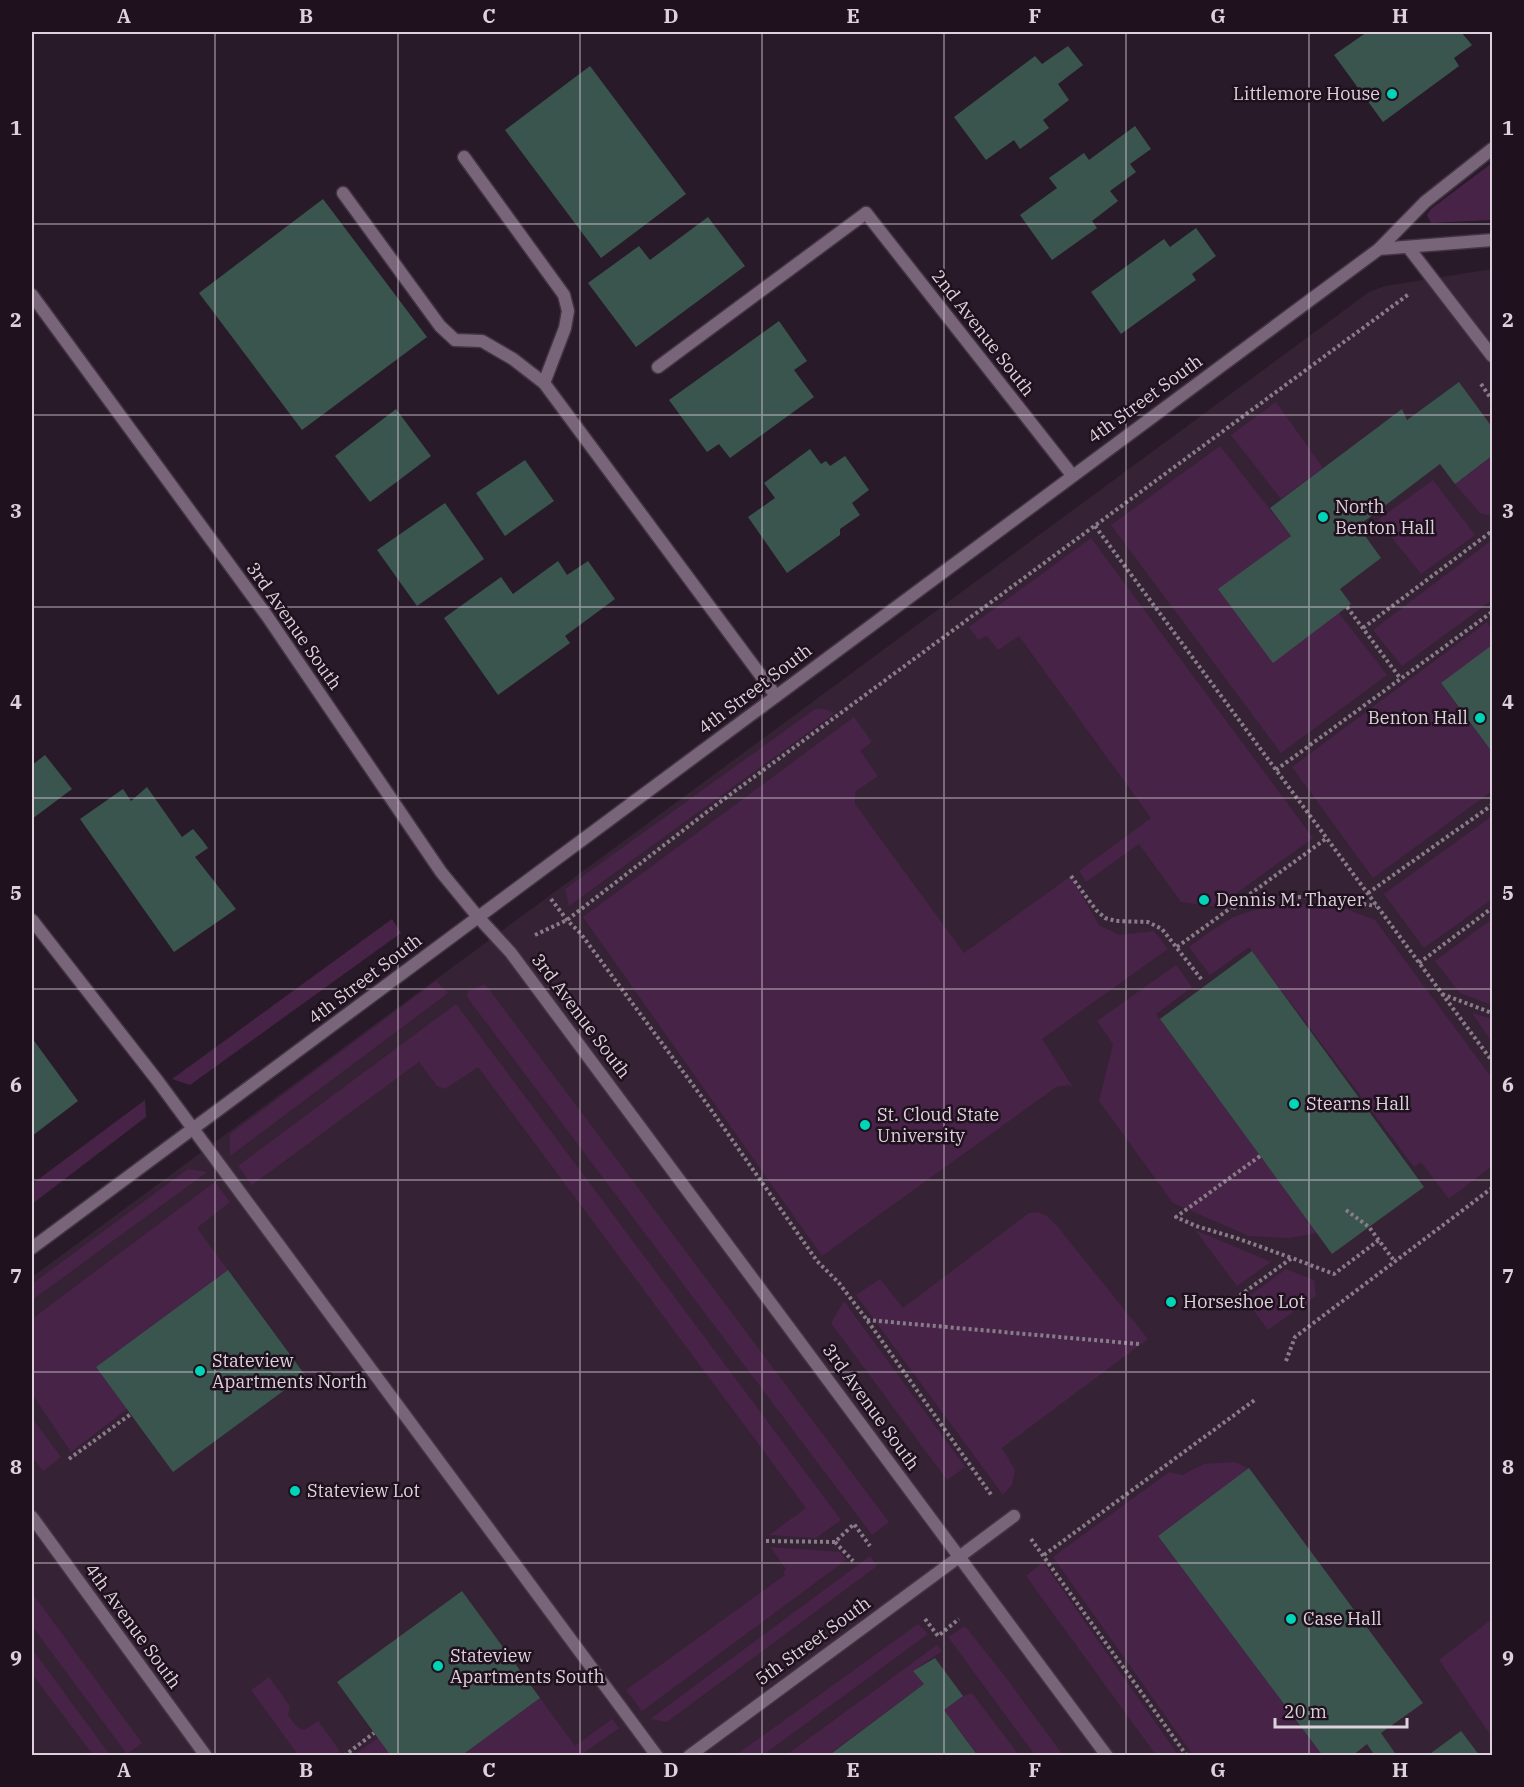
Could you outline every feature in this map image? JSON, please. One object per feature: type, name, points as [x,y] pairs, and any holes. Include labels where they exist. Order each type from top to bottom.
[{"type":"street","name":"4th Street South","points":[[32,1248],[1379,249],[1425,202],[1492,149]]},
{"type":"street","points":[[464,157],[564,295],[568,311],[565,327],[544,383]]},
{"type":"street","points":[[343,193],[440,326],[454,340],[482,341],[513,359],[544,383],[776,696]]},
{"type":"street","name":"2nd Avenue South","points":[[658,367],[866,213],[1072,475]]},
{"type":"street","points":[[1379,249],[1492,240]]},
{"type":"street","points":[[1408,247],[1492,356]]},
{"type":"street","name":"3rd Avenue South","points":[[32,296],[267,616],[441,872],[478,917],[512,953],[1107,1755]]},
{"type":"street","points":[[32,920],[157,1080],[657,1755]]},
{"type":"street","name":"5th Street South","points":[[689,1755],[1014,1516]]},
{"type":"street","name":"4th Avenue South","points":[[32,1517],[206,1755]]},
{"type":"path","points":[[535,935],[567,920],[716,805],[1413,291]]},
{"type":"path","points":[[1095,526],[1492,1061]]},
{"type":"path","points":[[1363,628],[1492,531]]},
{"type":"path","points":[[1347,607],[1400,678]]},
{"type":"path","points":[[1276,770],[1450,641],[1492,613]]},
{"type":"path","points":[[1368,893],[1492,805]]},
{"type":"path","points":[[1177,947],[1327,838]]},
{"type":"path","points":[[1071,876],[1096,910],[1105,918],[1143,921],[1154,924],[1167,934],[1202,981]]},
{"type":"path","points":[[549,896],[581,934],[707,1104],[817,1261],[839,1283],[867,1320],[995,1500]]},
{"type":"path","points":[[1229,909],[1274,899],[1313,896],[1377,906]]},
{"type":"path","points":[[1419,963],[1492,908]]},
{"type":"path","points":[[1442,994],[1492,1012]]},
{"type":"path","points":[[1260,1156],[1176,1217],[1334,1274],[1379,1240]]},
{"type":"path","points":[[1286,1362],[1294,1337],[1492,1188]]},
{"type":"path","points":[[1346,1210],[1370,1227],[1395,1262]]},
{"type":"path","points":[[1235,1299],[1292,1258]]},
{"type":"path","points":[[867,1320],[1139,1344]]},
{"type":"path","points":[[1044,1555],[1256,1399]]},
{"type":"path","points":[[69,1459],[131,1414]]},
{"type":"path","points":[[766,1541],[835,1542],[854,1524],[870,1546]]},
{"type":"path","points":[[1029,1536],[1187,1755]]},
{"type":"path","points":[[835,1542],[853,1561]]},
{"type":"path","points":[[924,1618],[938,1636],[959,1619]]},
{"type":"path","points":[[344,1755],[374,1733]]},
{"type":"shaded area","points":[[1492,163],[1492,220],[1431,223],[1427,215],[1431,209]]},
{"type":"shaded area","name":"St. Cloud State University","points":[[1492,269],[1492,1755],[32,1755],[32,1277],[1369,292],[1385,286]]},
{"type":"shaded area","points":[[1276,402],[1323,468],[1281,499],[1231,435]]},
{"type":"shaded area","points":[[1220,446],[1291,536],[1219,589],[1339,613],[1387,675],[1281,753],[1111,525]]},
{"type":"shaded area","points":[[1492,457],[1492,516],[1480,513],[1455,484]]},
{"type":"shaded area","points":[[1433,480],[1475,535],[1421,574],[1378,520]]},
{"type":"shaded area","points":[[1091,538],[1313,838],[1217,907],[1181,902],[1139,844],[1086,882],[1079,871],[1151,818],[1019,636],[998,650],[987,636],[978,640],[969,627]]},
{"type":"shaded area","points":[[1492,540],[1492,600],[1402,666],[1373,630]]},
{"type":"shaded area","points":[[1487,622],[1492,630],[1492,645],[1441,684],[1492,752],[1492,791],[1373,878],[1292,767]]},
{"type":"shaded area","points":[[815,709],[835,713],[569,906],[565,889]]},
{"type":"shaded area","points":[[854,717],[872,742],[860,751],[878,776],[855,792],[855,804],[964,953],[1071,876],[1099,925],[1119,935],[1154,931],[1168,949],[1042,1039],[1074,1089],[1069,1085],[1056,1087],[822,1256],[583,917]]},
{"type":"shaded area","points":[[1492,816],[1492,899],[1424,948],[1384,894]]},
{"type":"shaded area","points":[[1305,904],[1346,909],[1375,920],[1492,1078],[1492,1166],[1449,1199],[1421,1162],[1414,1167],[1249,947],[1210,975],[1189,947],[1221,924],[1240,915],[1267,908]]},
{"type":"shaded area","points":[[392,919],[401,933],[190,1085],[172,1079]]},
{"type":"shaded area","points":[[1492,919],[1492,1005],[1460,993],[1435,961]]},
{"type":"shaded area","points":[[1176,965],[1192,987],[1156,1014],[1317,1233],[1290,1238],[1249,1236],[1173,1203],[1099,1101],[1113,1044],[1097,1021]]},
{"type":"shaded area","points":[[436,981],[448,993],[230,1156],[230,1134]]},
{"type":"shaded area","points":[[485,984],[889,1522],[872,1535],[467,997],[468,991]]},
{"type":"shaded area","points":[[456,1004],[841,1520],[816,1538],[769,1535],[806,1508],[478,1067],[445,1089],[437,1086],[419,1062],[252,1185],[238,1166]]},
{"type":"shaded area","points":[[1472,1013],[1492,1019],[1492,1042]]},
{"type":"shaded area","points":[[145,1100],[146,1117],[32,1204],[32,1184]]},
{"type":"shaded area","points":[[188,1169],[207,1172],[32,1300],[32,1284]]},
{"type":"shaded area","points":[[215,1182],[230,1202],[197,1228],[228,1270],[96,1367],[127,1409],[71,1452],[32,1394],[32,1319]]},
{"type":"shaded area","points":[[1038,1212],[1047,1216],[1057,1226],[1148,1339],[1002,1448],[1015,1470],[1012,1485],[1003,1495],[856,1295],[880,1279],[903,1308],[1029,1213]]},
{"type":"shaded area","points":[[1195,1230],[1271,1262],[1237,1286]]},
{"type":"shaded area","points":[[1286,1269],[1314,1280],[1316,1296],[1268,1330],[1245,1299]]},
{"type":"shaded area","points":[[844,1301],[965,1467],[947,1480],[831,1323]]},
{"type":"shaded area","points":[[32,1418],[61,1457],[43,1471],[32,1456]]},
{"type":"shaded area","points":[[1235,1462],[1250,1469],[1158,1536],[1323,1755],[1193,1755],[1053,1557],[1169,1472],[1182,1475],[1204,1464]]},
{"type":"shaded area","points":[[770,1547],[840,1552],[846,1560],[642,1711],[626,1690],[785,1575],[783,1572],[786,1569]]},
{"type":"shaded area","points":[[870,1556],[877,1566],[667,1722],[650,1719]]},
{"type":"shaded area","points":[[1043,1562],[1178,1755],[1156,1755],[1026,1576]]},
{"type":"shaded area","points":[[32,1593],[142,1743],[127,1754],[32,1626]]},
{"type":"shaded area","points":[[1492,1619],[1492,1737],[1439,1660]]},
{"type":"shaded area","points":[[918,1624],[928,1634],[763,1755],[736,1755]]},
{"type":"shaded area","points":[[965,1626],[1063,1755],[1035,1755],[948,1637]]},
{"type":"shaded area","points":[[937,1645],[942,1651],[913,1671],[924,1684],[828,1755],[785,1756]]},
{"type":"shaded area","points":[[32,1649],[110,1755],[93,1755],[32,1674]]},
{"type":"shaded area","points":[[269,1677],[290,1706],[288,1715],[297,1727],[304,1730],[318,1721],[340,1751],[335,1755],[298,1755],[251,1690]]},
{"type":"shaded area","points":[[972,1693],[1019,1755],[978,1755],[944,1710],[963,1696]]},
{"type":"shaded area","points":[[540,1698],[575,1746],[612,1719],[619,1728],[581,1755],[461,1756]]},
{"type":"shaded area","points":[[378,1738],[391,1755],[354,1755]]},
{"type":"building","name":"Littlemore House","points":[[1367,32],[1461,32],[1472,45],[1454,58],[1459,66],[1383,122],[1334,55]]},
{"type":"building","points":[[1068,46],[1083,65],[1058,84],[1069,100],[1043,120],[1049,128],[1020,149],[1014,140],[986,160],[954,117],[1035,56],[1042,64]]},
{"type":"building","points":[[590,66],[686,194],[601,258],[505,130]]},
{"type":"building","points":[[1135,126],[1151,149],[1130,164],[1136,172],[1110,191],[1118,201],[1092,221],[1097,228],[1052,260],[1020,215],[1057,188],[1049,178],[1084,153],[1089,160]]},
{"type":"building","points":[[323,199],[427,337],[302,430],[199,293]]},
{"type":"building","points":[[708,217],[745,266],[636,347],[588,283],[639,246],[650,260]]},
{"type":"building","points":[[1196,228],[1216,256],[1192,274],[1196,280],[1121,334],[1091,292],[1164,239],[1170,247]]},
{"type":"building","points":[[779,321],[807,361],[794,370],[814,397],[730,458],[719,444],[707,452],[669,400]]},
{"type":"building","name":"North Benton Hall","points":[[1459,382],[1492,427],[1492,456],[1455,484],[1440,464],[1358,526],[1381,558],[1340,589],[1351,604],[1273,663],[1218,589],[1291,536],[1270,508],[1402,409],[1407,420]]},
{"type":"building","points":[[396,409],[431,456],[370,502],[335,456]]},
{"type":"building","points":[[810,449],[821,464],[826,461],[830,466],[845,456],[869,490],[852,503],[860,515],[840,529],[840,535],[787,573],[748,517],[775,498],[764,483]]},
{"type":"building","points":[[525,460],[554,501],[505,536],[476,493]]},
{"type":"building","points":[[445,503],[484,559],[417,606],[377,550]]},
{"type":"building","points":[[558,561],[567,575],[588,561],[615,599],[565,636],[570,643],[498,695],[444,618],[501,577],[513,594]]},
{"type":"building","name":"Benton Hall","points":[[1492,645],[1492,752],[1441,683]]},
{"type":"building","points":[[45,755],[72,789],[32,819],[32,765]]},
{"type":"building","points":[[147,787],[182,837],[193,829],[203,841],[208,848],[195,857],[236,909],[174,952],[80,819],[123,789],[131,801]]},
{"type":"building","name":"Stearns Hall","points":[[1252,951],[1424,1187],[1332,1254],[1160,1019]]},
{"type":"building","points":[[32,1038],[78,1101],[32,1136]]},
{"type":"building","name":"Stateview Apartments North","points":[[228,1270],[305,1375],[173,1472],[96,1367]]},
{"type":"building","name":"Case Hall","points":[[1249,1468],[1423,1703],[1381,1733],[1397,1756],[1375,1756],[1367,1744],[1352,1756],[1323,1756],[1158,1536]]},
{"type":"building","name":"Stateview Apartments South","points":[[462,1591],[540,1698],[461,1756],[391,1756],[337,1682]]},
{"type":"building","points":[[935,1658],[963,1696],[944,1710],[978,1756],[828,1756],[924,1684],[913,1671]]},
{"type":"building","points":[[1461,1731],[1480,1756],[1427,1756]]},
{"type":"place","name":"Littlemore House","points":[[1392,94]]},
{"type":"place","name":"North Benton Hall","points":[[1323,517]]},
{"type":"place","name":"Benton Hall","points":[[1480,718]]},
{"type":"place","name":"Dennis M. Thayer","points":[[1204,900]]},
{"type":"place","name":"Stearns Hall","points":[[1294,1104]]},
{"type":"place","name":"St. Cloud State University","points":[[865,1125]]},
{"type":"place","name":"Horseshoe Lot","points":[[1171,1302]]},
{"type":"place","name":"Stateview Apartments North","points":[[200,1371]]},
{"type":"place","name":"Stateview Lot","points":[[295,1491]]},
{"type":"place","name":"Case Hall","points":[[1291,1619]]},
{"type":"place","name":"Stateview Apartments South","points":[[438,1666]]}]
